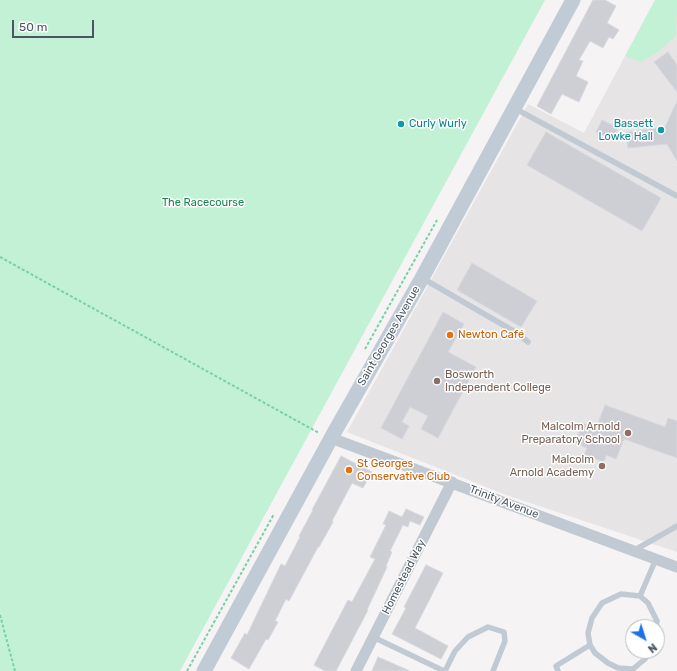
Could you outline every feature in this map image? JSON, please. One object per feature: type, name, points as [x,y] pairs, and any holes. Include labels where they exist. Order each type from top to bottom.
[{"type":"street","name":"Saint Georges Avenue","points":[[204,671],[325,435],[422,278],[573,0]]},
{"type":"street","name":"Trinity Avenue","points":[[325,435],[677,567]]},
{"type":"street","name":"Homestead Way","points":[[356,671],[452,482]]},
{"type":"lane","points":[[514,108],[677,196]]},
{"type":"lane","points":[[422,278],[517,333],[528,342]]},
{"type":"lane","points":[[633,551],[677,526]]},
{"type":"lane","points":[[640,596],[656,559]]},
{"type":"lane","points":[[645,659],[633,670],[618,668],[595,654],[590,646],[588,633],[592,618],[602,603],[621,594],[640,596],[648,603],[655,619]]},
{"type":"lane","points":[[373,637],[445,671],[455,651],[468,637],[488,627],[504,632],[505,641],[493,671]]},
{"type":"lane","points":[[558,671],[556,666],[590,646]]},
{"type":"path","points":[[365,349],[439,217]]},
{"type":"path","points":[[0,257],[325,435]]},
{"type":"path","points":[[187,671],[277,508]]},
{"type":"path","points":[[0,615],[15,671]]},
{"type":"shaded area","points":[[655,0],[677,0],[677,552],[509,496],[347,432],[528,104],[584,133]]},
{"type":"green space","name":"The Racecourse","points":[[0,0],[545,0],[180,671],[0,671]]},
{"type":"green space","points":[[655,0],[677,0],[676,36],[659,51],[641,62],[625,56]]},
{"type":"building","points":[[593,0],[605,0],[616,6],[607,23],[619,30],[613,39],[609,37],[603,48],[590,41],[579,60],[583,61],[576,76],[588,82],[579,102],[562,94],[551,114],[537,106]]},
{"type":"building","points":[[668,52],[677,65],[677,92],[654,62]]},
{"type":"building","name":"Bassett Lowke Hall","points":[[677,101],[677,161],[667,144],[628,148],[626,132],[665,127]]},
{"type":"building","points":[[602,120],[618,128],[613,140],[596,132]]},
{"type":"building","points":[[546,132],[661,198],[642,231],[527,165]]},
{"type":"building","points":[[472,263],[537,301],[521,327],[457,290]]},
{"type":"building","name":"Bosworth Independent College","points":[[443,312],[464,324],[448,352],[476,367],[438,438],[421,429],[428,416],[410,407],[402,422],[409,426],[402,439],[381,428]]},
{"type":"building","name":"Malcolm Arnold Preparatory School","points":[[605,405],[665,427],[668,418],[677,421],[677,458],[624,439],[616,459],[606,455],[604,462],[584,455],[587,448],[575,443],[582,423],[596,428]]},
{"type":"building","points":[[341,456],[372,472],[363,488],[352,483],[332,521],[333,522],[289,601],[286,599],[275,621],[278,622],[268,640],[266,639],[249,669],[231,658],[245,633],[247,635],[281,564],[285,566],[312,510]]},
{"type":"building","points":[[406,509],[424,517],[420,525],[410,521],[408,527],[403,525],[390,551],[392,552],[386,566],[387,567],[368,610],[336,671],[325,671],[314,665],[348,600],[352,602],[375,559],[370,557],[386,525],[383,524],[389,511],[402,517]]},
{"type":"building","points":[[426,565],[443,573],[415,628],[448,646],[441,659],[392,634]]},
{"type":"building","points":[[378,657],[410,671],[372,671]]},
{"type":"place","name":"Curly Wurly","points":[[401,124]]},
{"type":"place","name":"Bassett Lowke Hall","points":[[661,130]]},
{"type":"place","name":"Newton Café","points":[[450,335]]},
{"type":"place","name":"Bosworth Independent College","points":[[437,381]]},
{"type":"place","name":"Malcolm Arnold Preparatory School","points":[[628,433]]},
{"type":"place","name":"Malcolm Arnold Academy","points":[[602,466]]},
{"type":"place","name":"St Georges Conservative Club","points":[[349,470]]}]
